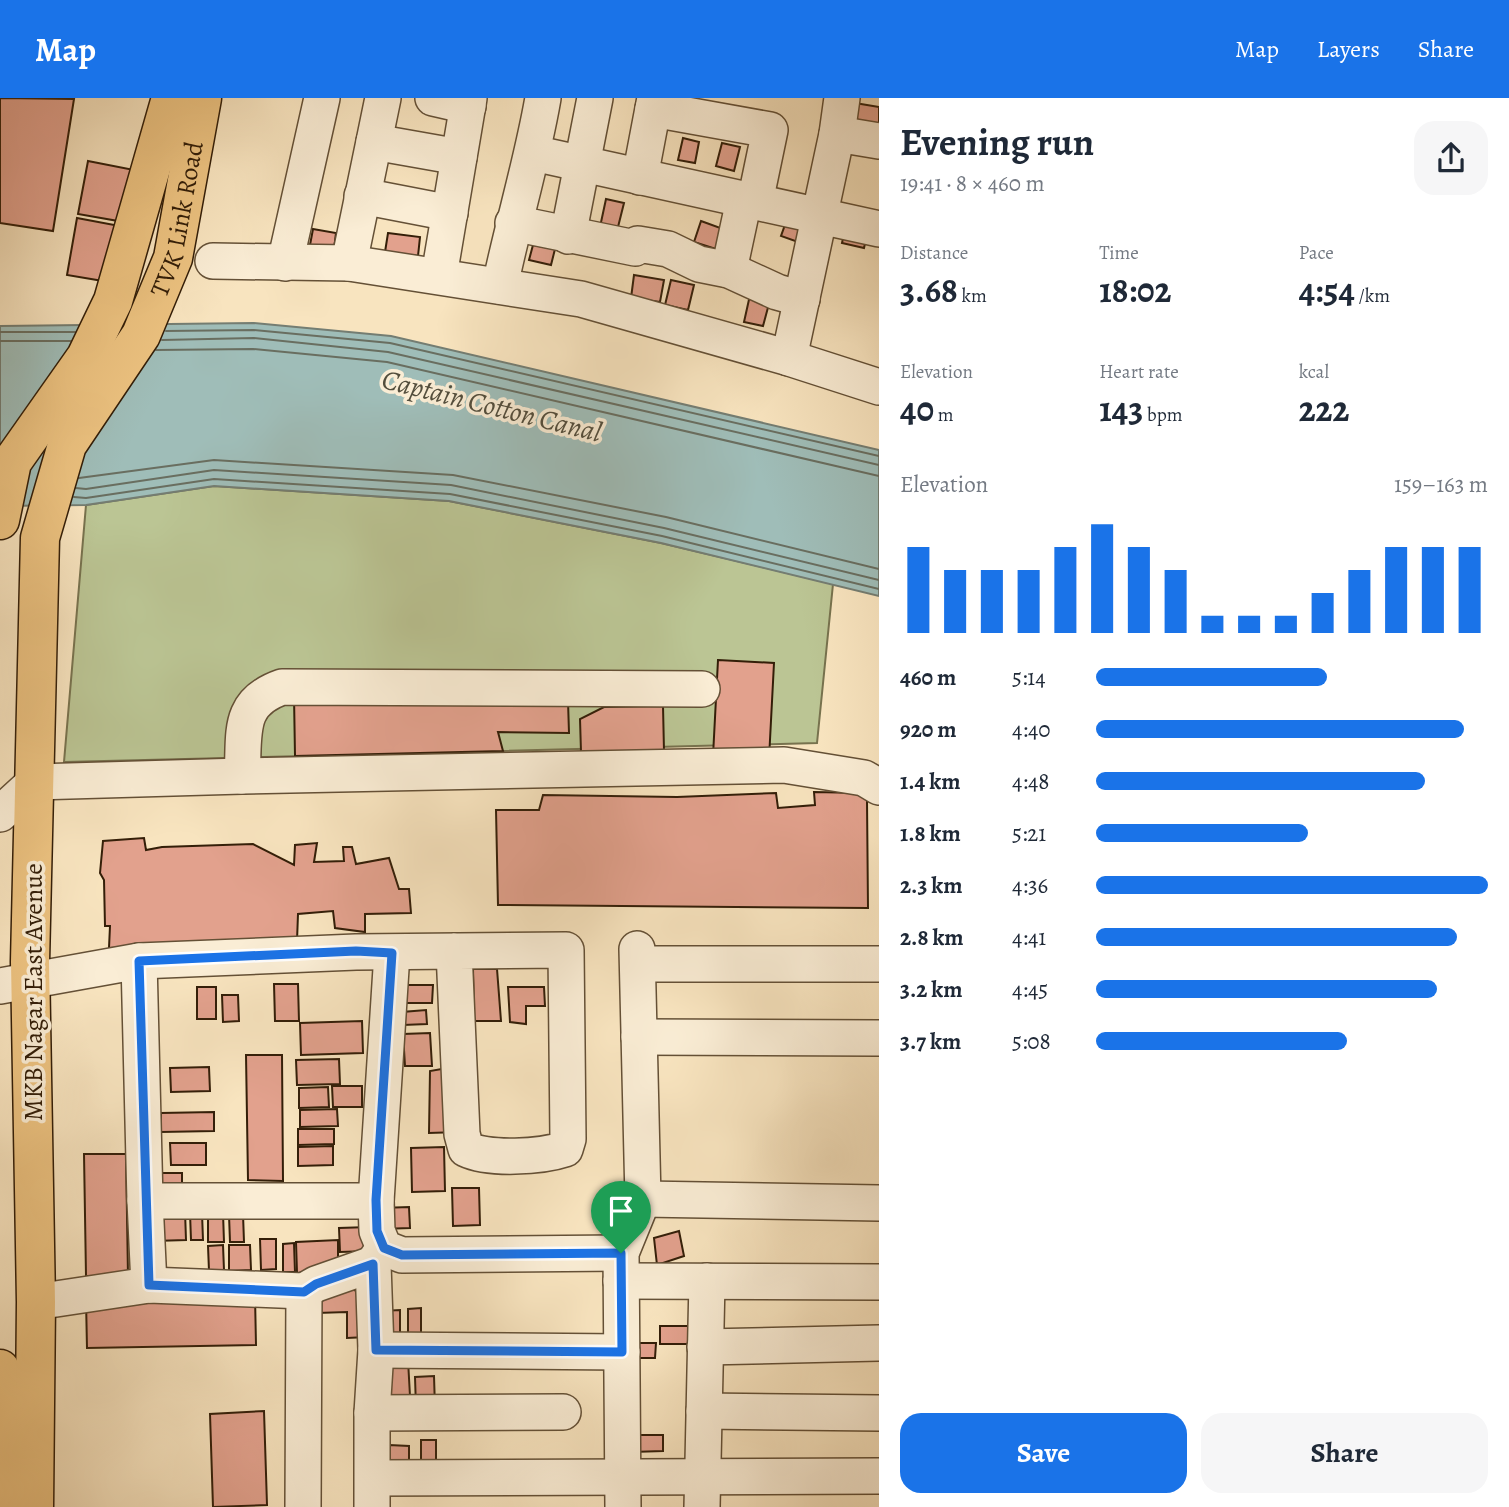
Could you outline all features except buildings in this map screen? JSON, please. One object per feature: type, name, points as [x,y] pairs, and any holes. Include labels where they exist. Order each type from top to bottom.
[{"type":"main road","points":[[0,520],[12,462],[86,357],[113,302],[171,98]]},
{"type":"main road","name":"TVK Link Road","points":[[141,335],[173,258],[202,98]]},
{"type":"main road","name":"MKB Nagar East Avenue","points":[[34,1507],[36,1302],[15,983],[35,782],[40,538],[68,445],[141,335]]},
{"type":"main road","points":[[0,1369],[2,1507]]},
{"type":"street","points":[[285,263],[322,98]]},
{"type":"street","points":[[349,263],[383,98]]},
{"type":"street","points":[[433,98],[469,102],[439,276]]},
{"type":"street","points":[[499,286],[533,153],[543,98]]},
{"type":"street","points":[[568,236],[595,98]]},
{"type":"street","points":[[789,358],[837,134],[842,98]]},
{"type":"street","points":[[640,177],[654,104],[770,130],[729,270]]},
{"type":"street","points":[[837,134],[879,141]]},
{"type":"street","points":[[374,142],[459,157]]},
{"type":"street","points":[[533,153],[879,229]]},
{"type":"street","points":[[362,196],[450,213]]},
{"type":"street","points":[[513,223],[635,248],[638,244],[668,249],[699,264],[729,270],[777,292],[802,299]]},
{"type":"street","points":[[213,261],[349,263],[581,299],[789,358],[879,387]]},
{"type":"street","points":[[242,776],[246,722],[251,706],[265,693],[282,688],[702,689]]},
{"type":"street","points":[[0,814],[35,782],[784,765],[864,778],[879,787]]},
{"type":"street","points":[[15,983],[139,961],[356,951],[392,953],[454,951],[566,950],[568,1139],[565,1149],[552,1153],[479,1155],[466,1149],[462,1134],[454,951]]},
{"type":"street","points":[[392,953],[376,1200],[378,1256],[372,1413],[373,1492],[702,1492],[879,1476]]},
{"type":"street","points":[[623,1492],[621,1267],[643,1199],[637,957],[879,964]]},
{"type":"street","points":[[139,961],[149,1285]]},
{"type":"street","points":[[639,1037],[879,1038]]},
{"type":"street","points":[[643,1199],[879,1203]]},
{"type":"street","points":[[145,1201],[376,1200]]},
{"type":"street","points":[[36,1302],[149,1285],[304,1292],[378,1256],[402,1255],[621,1267],[707,1280],[879,1282]]},
{"type":"street","points":[[702,1492],[707,1280]]},
{"type":"street","points":[[303,1507],[304,1292]]},
{"type":"street","points":[[705,1347],[879,1343]]},
{"type":"street","points":[[376,1350],[622,1352]]},
{"type":"street","points":[[704,1411],[879,1413]]},
{"type":"street","points":[[372,1413],[563,1412]]},
{"type":"green space","points":[[214,486],[449,501],[661,543],[833,584],[817,743],[64,762],[86,505]]},
{"type":"water","name":"Captain Cotton Canal","points":[[254,323],[391,336],[879,450],[879,596],[661,543],[449,501],[214,486],[86,505],[0,506],[0,326]]},
{"type":"route","points":[[356,951],[392,953],[376,1200],[377,1231],[384,1248],[402,1255],[621,1253],[622,1352],[376,1350],[373,1264],[316,1284],[304,1292],[149,1285],[139,961],[356,951]]}]
